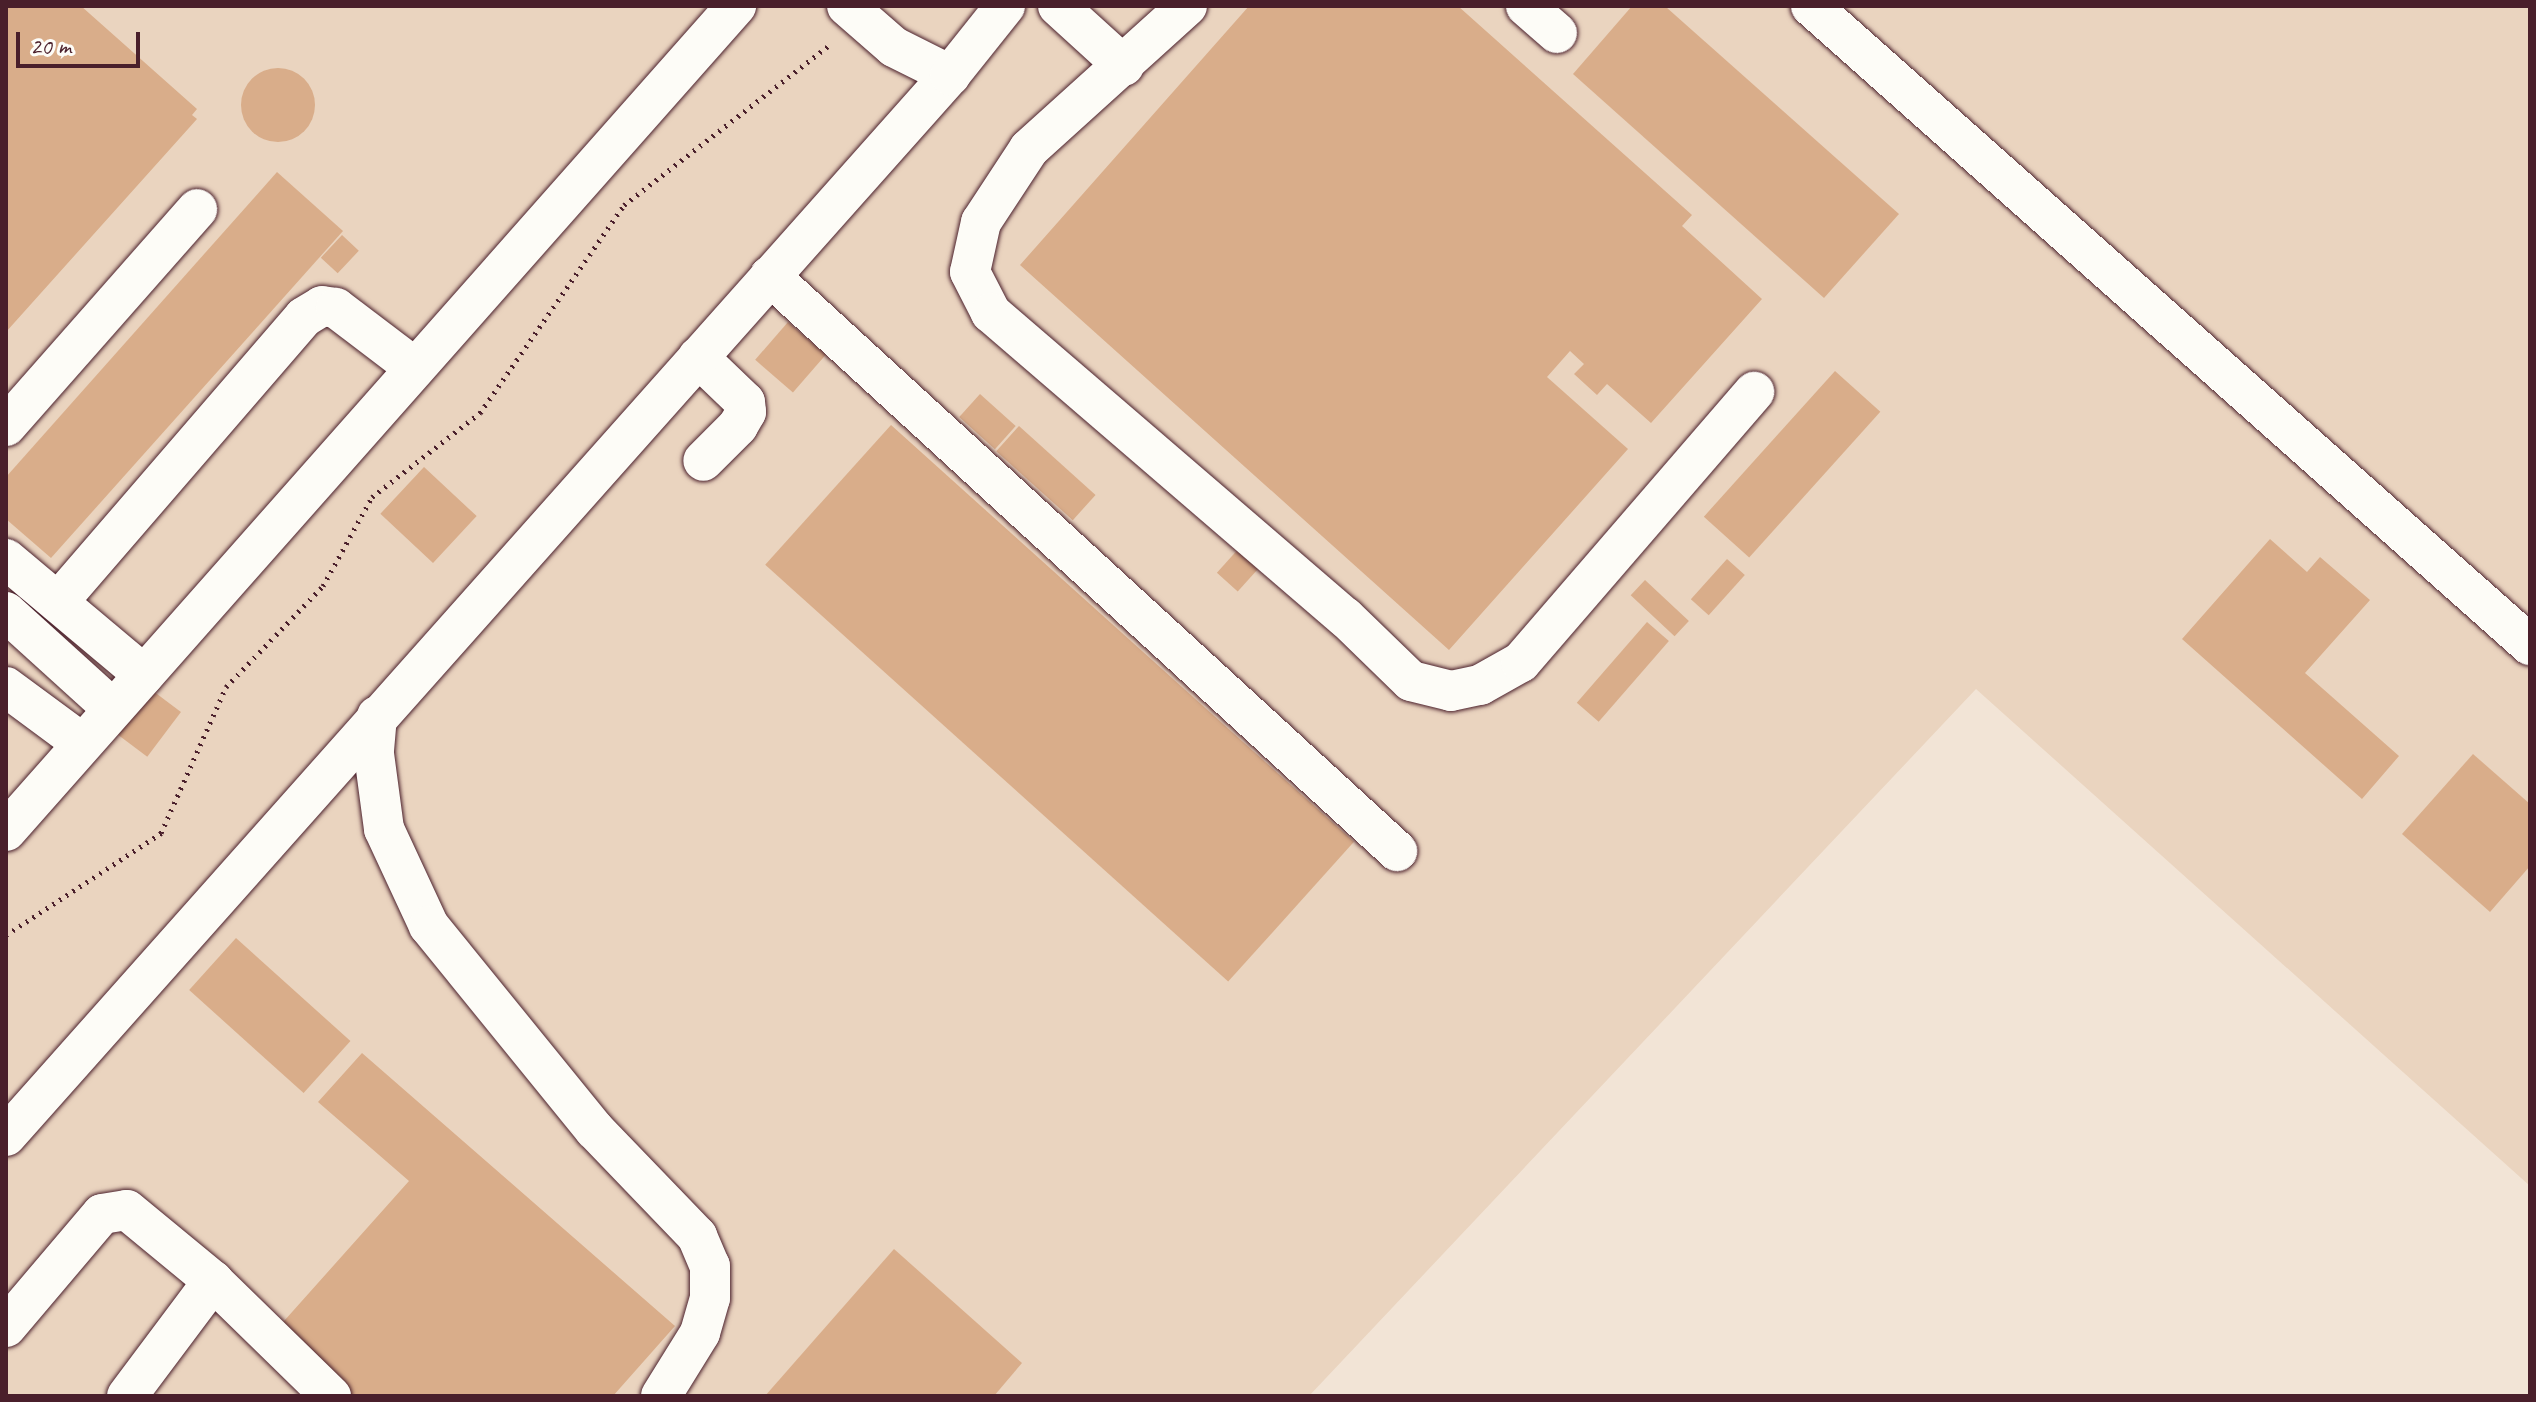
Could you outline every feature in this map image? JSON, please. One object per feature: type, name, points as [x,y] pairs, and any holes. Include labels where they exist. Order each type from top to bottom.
[{"type":"street","points":[[9,820],[144,675],[736,6]]},
{"type":"street","points":[[6,1136],[950,75],[1005,6]]},
{"type":"street","points":[[1058,6],[1124,66]]},
{"type":"street","points":[[1187,6],[1029,149],[981,222],[970,272],[991,313],[1345,617],[1411,681],[1451,691],[1480,685],[1521,662],[1754,392]]},
{"type":"street","points":[[1526,6],[1557,33]]},
{"type":"street","points":[[1811,6],[2530,645]]},
{"type":"street","points":[[854,13],[894,47],[950,75]]},
{"type":"street","points":[[6,426],[197,209]]},
{"type":"street","points":[[770,276],[1397,851]]},
{"type":"street","points":[[58,602],[304,317],[322,306],[336,308],[415,368]]},
{"type":"street","points":[[698,357],[745,402],[746,412],[738,426],[703,461]]},
{"type":"street","points":[[6,559],[144,675]]},
{"type":"street","points":[[6,612],[113,709]]},
{"type":"street","points":[[6,687],[82,743]]},
{"type":"street","points":[[377,716],[374,754],[384,829],[429,926],[594,1129],[697,1236],[710,1266],[710,1298],[700,1333],[661,1396]]},
{"type":"street","points":[[6,1327],[102,1214],[112,1209],[134,1213],[213,1281],[331,1396]]},
{"type":"street","points":[[127,1396],[213,1281]]},
{"type":"path","points":[[6,935],[161,833],[226,687],[323,586],[372,497],[480,413],[624,205],[854,13]]},
{"type":"shaded area","points":[[6,6],[2530,6],[2530,1186],[1976,689],[1309,1396],[6,1396]]},
{"type":"building","points":[[6,6],[81,6],[197,109],[192,115],[197,119],[6,332]]},
{"type":"building","points":[[1249,6],[1458,6],[1692,215],[1682,226],[1762,299],[1651,423],[1607,384],[1597,395],[1574,374],[1584,364],[1570,351],[1547,377],[1628,449],[1449,650],[1020,265]]},
{"type":"building","points":[[1632,6],[1666,7],[1899,214],[1824,298],[1573,74]]},
{"type":"building","points":[[271,68],[285,68],[299,74],[309,84],[315,105],[313,119],[299,136],[285,142],[271,142],[257,136],[247,126],[241,112],[241,98],[247,84],[257,74]]},
{"type":"building","points":[[277,172],[343,231],[51,558],[6,519],[6,477]]},
{"type":"building","points":[[342,235],[359,251],[338,273],[321,258]]},
{"type":"building","points":[[788,322],[826,355],[793,393],[755,360]]},
{"type":"building","points":[[1835,371],[1880,412],[1749,557],[1704,517]]},
{"type":"building","points":[[980,394],[1016,426],[995,449],[959,417]]},
{"type":"building","points":[[891,425],[1354,842],[1228,982],[765,565]]},
{"type":"building","points":[[1019,426],[1096,495],[1073,520],[996,451]]},
{"type":"building","points":[[424,467],[477,516],[433,563],[380,514]]},
{"type":"building","points":[[2270,539],[2307,572],[2320,557],[2370,600],[2305,673],[2399,756],[2362,799],[2182,639]]},
{"type":"building","points":[[1241,546],[1262,565],[1238,591],[1217,573]]},
{"type":"building","points":[[1727,559],[1745,575],[1709,615],[1691,599]]},
{"type":"building","points":[[1645,580],[1689,621],[1675,636],[1631,595]]},
{"type":"building","points":[[1647,622],[1669,641],[1599,722],[1577,703]]},
{"type":"building","points":[[145,685],[181,712],[147,757],[111,730]]},
{"type":"building","points":[[2473,754],[2530,804],[2530,866],[2490,912],[2402,834]]},
{"type":"building","points":[[236,938],[350,1041],[304,1093],[189,990]]},
{"type":"building","points":[[362,1053],[675,1326],[613,1396],[351,1396],[276,1330],[409,1181],[318,1102]]},
{"type":"building","points":[[894,1249],[1022,1363],[994,1396],[765,1396]]}]
